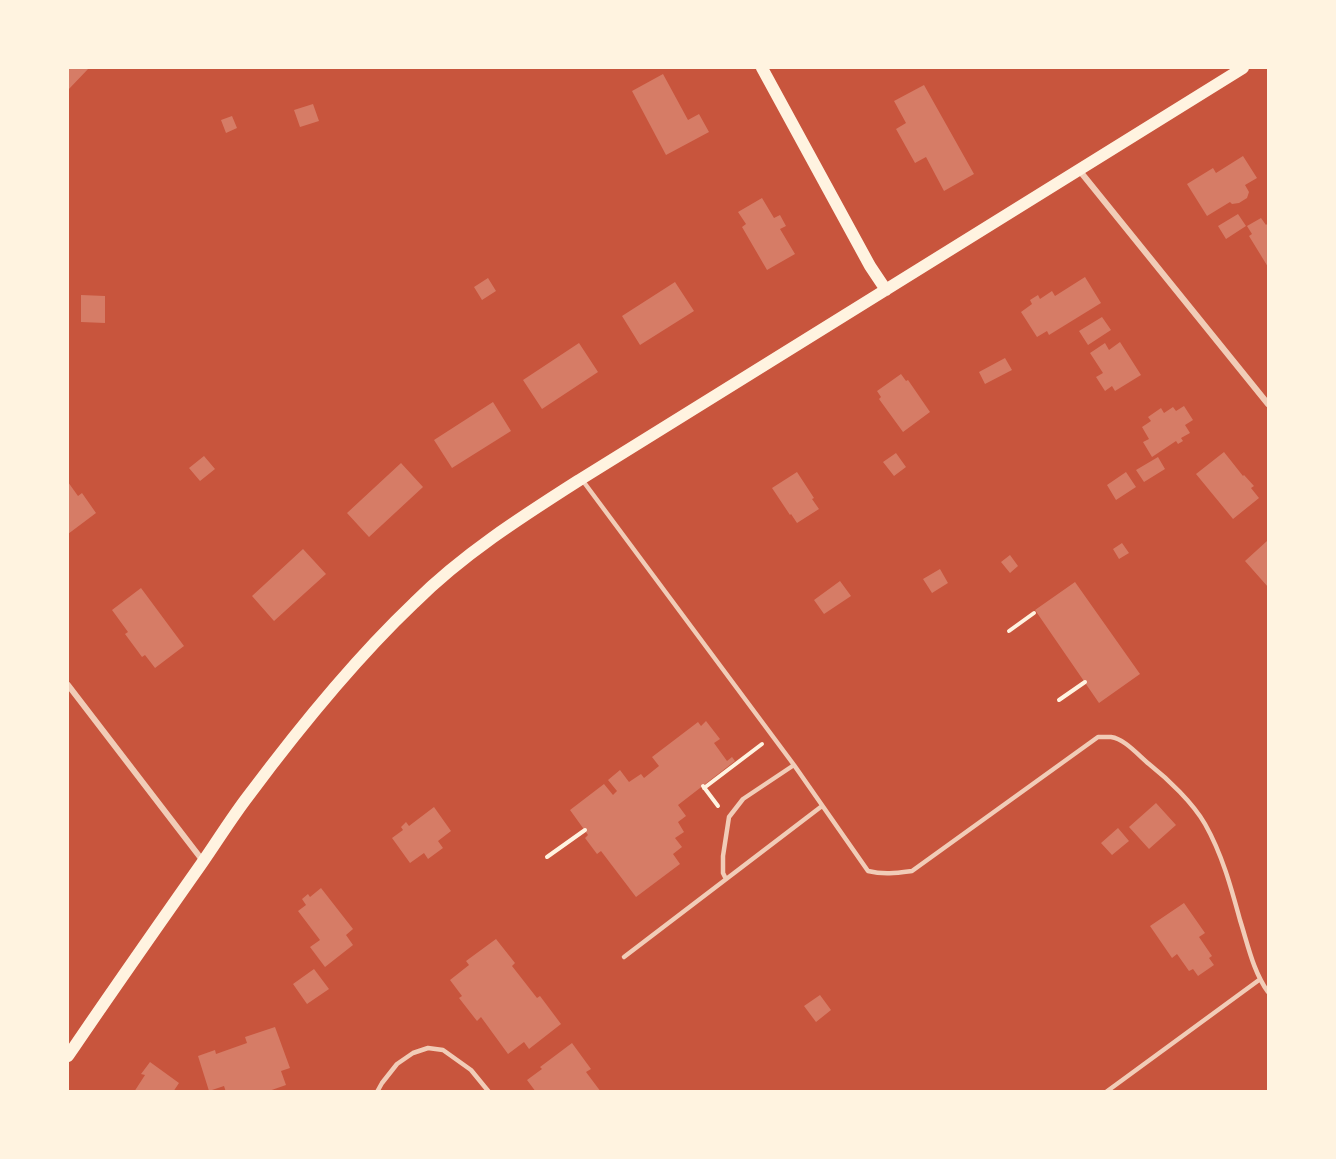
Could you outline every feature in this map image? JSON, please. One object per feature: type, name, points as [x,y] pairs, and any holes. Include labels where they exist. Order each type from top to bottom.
[{"type":"main road","points":[[762,68],[885,290]]},
{"type":"main road","points":[[68,1056],[248,796],[315,711],[349,670],[414,602],[454,567],[483,544],[581,479],[1243,68]]},
{"type":"street","points":[[1079,170],[1269,404]]},
{"type":"street","points":[[68,686],[203,861]]},
{"type":"lane","points":[[581,479],[794,765],[868,871],[880,874],[912,871],[1098,737],[1110,737],[1119,740],[1157,770],[1186,799],[1204,822],[1226,870],[1259,980],[1269,992]]},
{"type":"lane","points":[[726,879],[723,873],[723,856],[729,817],[743,799],[794,765]]},
{"type":"lane","points":[[624,957],[822,806]]},
{"type":"lane","points":[[1106,1092],[1259,980]]},
{"type":"lane","points":[[377,1092],[397,1064],[413,1053],[428,1048],[443,1050],[471,1070],[489,1092]]},
{"type":"path","points":[[1009,631],[1034,613]]},
{"type":"path","points":[[1059,700],[1085,682]]},
{"type":"path","points":[[718,806],[703,787],[759,746]]},
{"type":"path","points":[[547,857],[585,830]]},
{"type":"building","points":[[68,68],[89,68],[68,90]]},
{"type":"building","points":[[663,74],[688,120],[699,114],[709,132],[666,155],[632,91]]},
{"type":"building","points":[[924,85],[974,174],[944,191],[926,157],[915,163],[896,129],[906,123],[894,101]]},
{"type":"building","points":[[313,104],[319,121],[300,127],[294,110]]},
{"type":"building","points":[[232,116],[237,128],[226,133],[221,120]]},
{"type":"building","points":[[1243,156],[1257,178],[1245,185],[1249,192],[1247,198],[1239,203],[1230,202],[1207,216],[1187,184],[1213,168],[1216,173]]},
{"type":"building","points":[[762,198],[774,218],[780,215],[786,226],[780,229],[795,254],[767,270],[742,227],[746,224],[738,212]]},
{"type":"building","points":[[1238,214],[1246,226],[1226,239],[1218,226]]},
{"type":"building","points":[[1261,218],[1266,225],[1268,223],[1268,267],[1249,236],[1252,234],[1247,226]]},
{"type":"building","points":[[1085,277],[1101,303],[1049,335],[1047,331],[1037,337],[1021,312],[1032,304],[1030,300],[1038,295],[1040,299],[1052,291],[1055,296]]},
{"type":"building","points":[[488,278],[496,291],[482,300],[474,287]]},
{"type":"building","points":[[675,282],[694,311],[640,345],[622,316]]},
{"type":"building","points":[[81,295],[105,296],[105,323],[81,322]]},
{"type":"building","points":[[1102,317],[1111,330],[1088,345],[1079,331]]},
{"type":"building","points":[[1120,342],[1141,375],[1115,391],[1112,386],[1105,391],[1096,377],[1103,373],[1090,353],[1105,343],[1109,350]]},
{"type":"building","points":[[579,343],[598,372],[542,409],[523,380]]},
{"type":"building","points":[[1005,358],[1012,370],[985,384],[979,372]]},
{"type":"building","points":[[901,374],[906,381],[908,380],[930,412],[903,432],[879,399],[881,397],[877,391]]},
{"type":"building","points":[[493,402],[511,431],[452,468],[434,440]]},
{"type":"building","points":[[1184,406],[1193,420],[1185,425],[1190,433],[1181,438],[1183,441],[1178,444],[1176,441],[1152,457],[1143,442],[1149,439],[1142,427],[1151,421],[1148,417],[1161,408],[1164,413],[1173,407],[1176,411]]},
{"type":"building","points":[[1224,452],[1254,486],[1251,488],[1259,498],[1233,519],[1196,474]]},
{"type":"building","points":[[896,453],[906,467],[894,476],[883,462]]},
{"type":"building","points":[[204,456],[215,469],[200,481],[189,468]]},
{"type":"building","points":[[1158,457],[1165,469],[1144,482],[1136,470]]},
{"type":"building","points":[[401,463],[423,487],[369,537],[347,513]]},
{"type":"building","points":[[797,472],[819,509],[797,523],[772,488]]},
{"type":"building","points":[[1126,472],[1136,487],[1116,500],[1107,485]]},
{"type":"building","points":[[68,482],[78,496],[82,493],[96,513],[68,534]]},
{"type":"building","points":[[1268,542],[1268,587],[1245,561]]},
{"type":"building","points":[[1122,543],[1129,553],[1119,559],[1113,549]]},
{"type":"building","points":[[303,549],[326,574],[274,621],[252,596]]},
{"type":"building","points":[[1010,555],[1018,566],[1010,573],[1001,562]]},
{"type":"building","points":[[940,569],[948,583],[932,593],[923,579]]},
{"type":"building","points":[[840,581],[851,596],[824,614],[814,600]]},
{"type":"building","points":[[1075,582],[1140,674],[1099,703],[1035,610]]},
{"type":"building","points":[[141,588],[184,646],[155,668],[145,655],[142,657],[125,634],[128,632],[112,610]]},
{"type":"building","points":[[706,721],[720,739],[714,743],[727,761],[732,757],[735,761],[678,805],[686,816],[678,822],[684,832],[675,838],[682,847],[673,854],[680,864],[636,897],[601,851],[597,854],[585,838],[588,835],[570,810],[604,784],[613,795],[617,791],[608,780],[620,770],[629,782],[641,774],[644,778],[659,766],[652,757],[698,722],[701,726]]},
{"type":"building","points":[[1156,803],[1176,825],[1149,849],[1129,827]]},
{"type":"building","points":[[434,807],[451,831],[438,841],[443,848],[428,859],[424,853],[410,863],[392,838],[403,830],[401,827],[406,822],[409,826]]},
{"type":"building","points":[[1118,828],[1129,841],[1112,855],[1101,843]]},
{"type":"building","points":[[321,888],[353,929],[346,935],[353,945],[325,967],[310,947],[320,940],[298,911],[306,905],[302,899],[308,894],[310,897]]},
{"type":"building","points":[[1184,903],[1205,933],[1199,937],[1212,956],[1209,958],[1214,965],[1198,976],[1193,969],[1189,971],[1177,954],[1172,958],[1150,926]]},
{"type":"building","points":[[496,939],[515,963],[512,966],[537,998],[540,996],[561,1024],[529,1049],[524,1042],[508,1054],[481,1017],[477,1021],[459,998],[462,996],[450,980],[469,965],[466,961]]},
{"type":"building","points":[[314,969],[329,989],[307,1004],[293,984]]},
{"type":"building","points":[[820,995],[831,1010],[816,1022],[804,1006]]},
{"type":"building","points":[[275,1027],[290,1068],[281,1071],[286,1085],[266,1092],[226,1092],[224,1086],[209,1091],[198,1056],[215,1050],[216,1054],[247,1043],[245,1037]]},
{"type":"building","points":[[572,1043],[591,1069],[586,1072],[601,1092],[536,1092],[527,1080]]},
{"type":"building","points":[[150,1062],[179,1083],[173,1092],[134,1092],[145,1075],[141,1074]]}]
